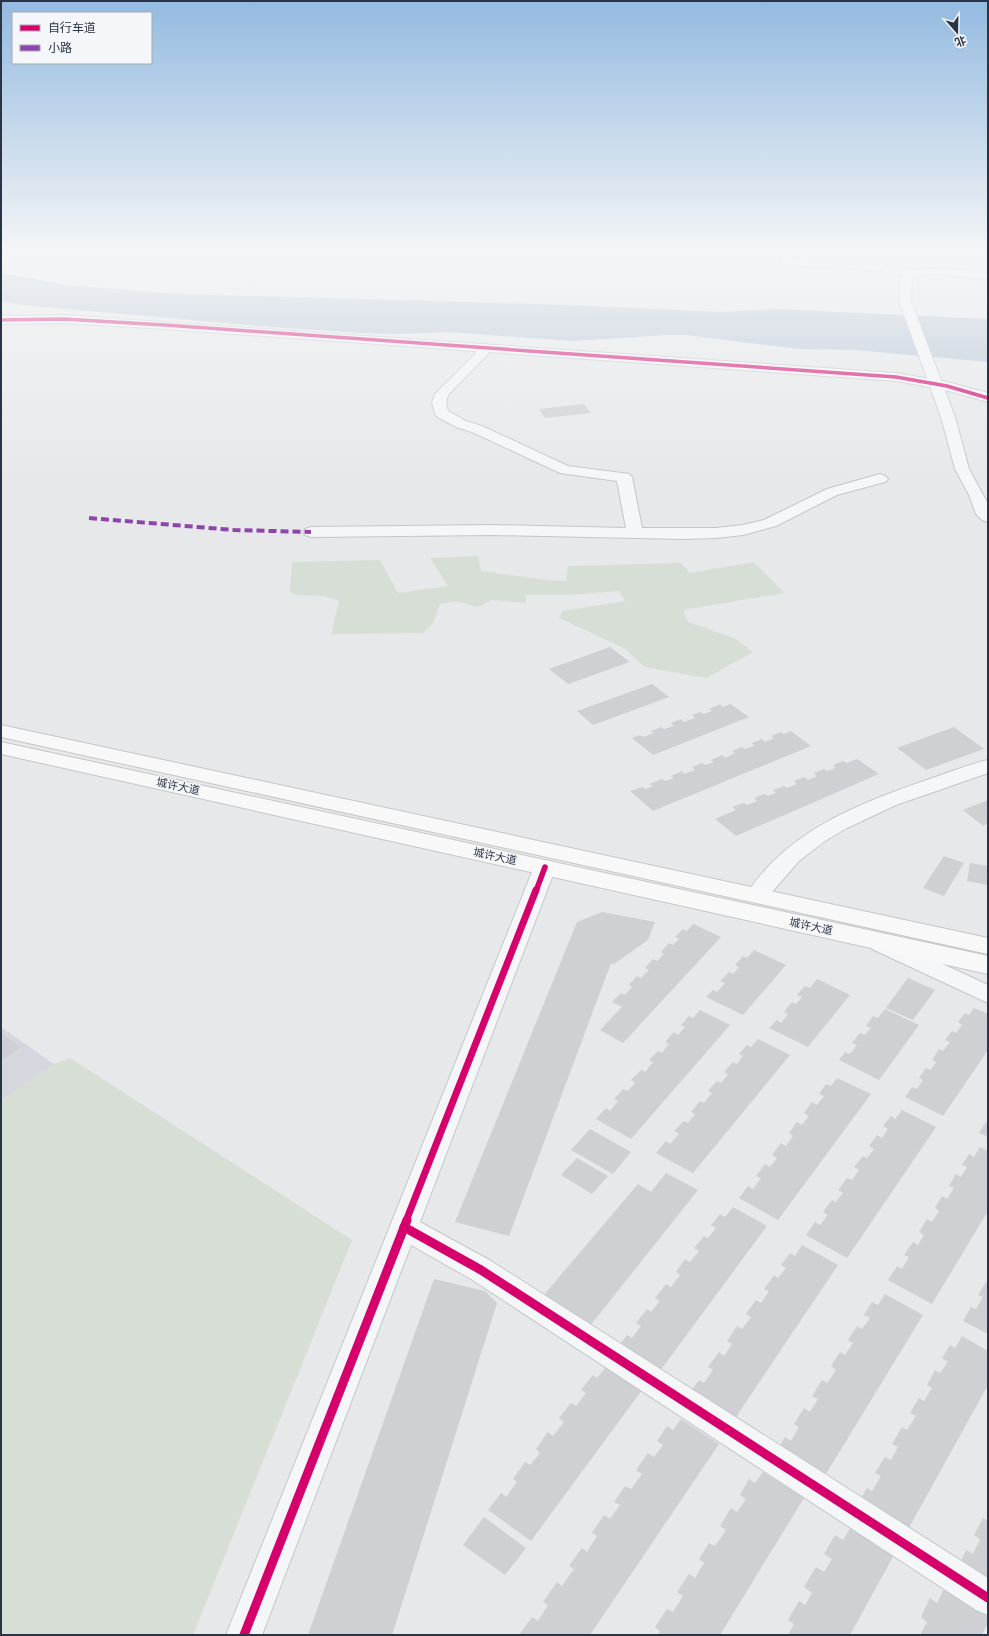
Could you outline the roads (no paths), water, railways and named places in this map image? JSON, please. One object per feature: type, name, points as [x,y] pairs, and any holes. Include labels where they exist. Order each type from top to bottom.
[{"type":"main road","points":[[211,328],[896,377],[936,384],[988,398]]},
{"type":"main road","name":"城许大道","points":[[1,732],[988,946]]},
{"type":"main road","name":"城许大道","points":[[1,748],[988,965]]},
{"type":"street","points":[[915,328],[948,417],[962,469],[977,496],[984,514],[988,517]]},
{"type":"street","points":[[484,348],[482,354],[442,394],[439,403],[441,413],[461,424],[478,429],[566,470],[624,477],[635,533]]},
{"type":"street","points":[[311,532],[492,530],[705,534],[757,527],[781,518],[832,492],[880,479]]},
{"type":"street","points":[[756,895],[784,862],[798,850],[834,826],[859,813],[988,766]]},
{"type":"street","points":[[244,1635],[545,867]]},
{"type":"street","points":[[872,939],[988,995]]},
{"type":"street","points":[[404,1227],[481,1270],[988,1598]]},
{"type":"water","points":[[291,328],[988,328],[988,362],[855,350],[799,349],[686,335],[574,341],[448,332],[396,334]]}]
